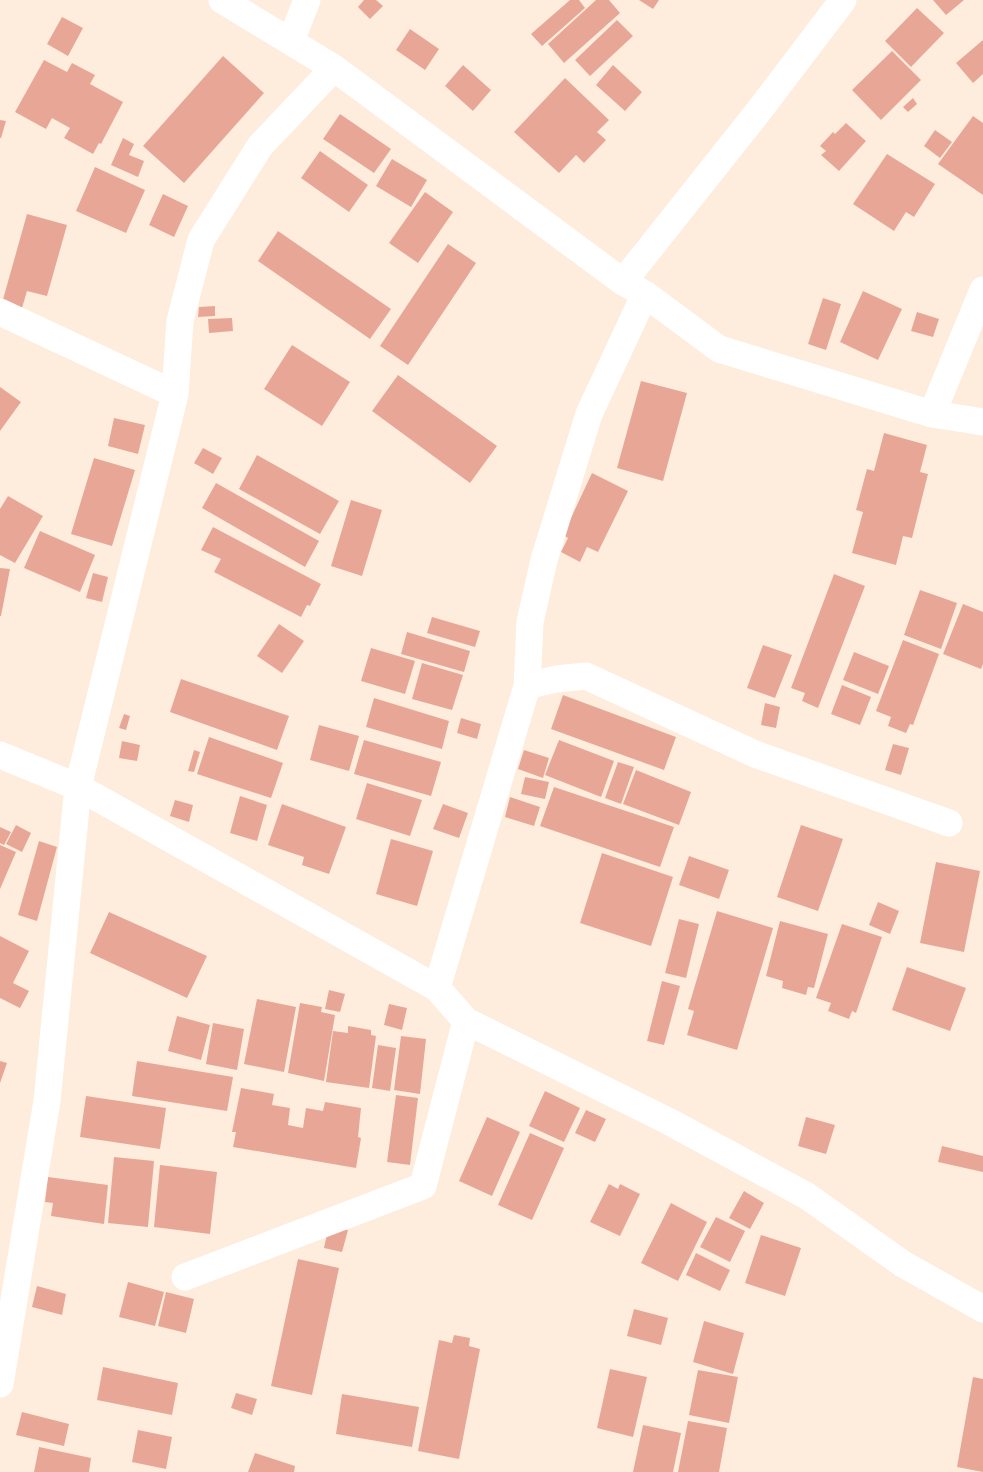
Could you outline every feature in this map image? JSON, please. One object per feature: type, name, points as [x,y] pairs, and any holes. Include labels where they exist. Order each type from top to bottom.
[{"type":"street","points":[[222,0],[334,68],[719,349],[932,414],[983,422]]},
{"type":"street","points":[[291,41],[308,0]]},
{"type":"street","points":[[437,988],[527,686],[530,622],[544,560],[589,414],[634,288],[758,112],[843,0]]},
{"type":"street","points":[[0,1384],[47,1101],[78,787],[175,394],[180,321],[201,240],[260,146],[334,68]]},
{"type":"street","points":[[932,414],[983,290]]},
{"type":"street","points":[[0,312],[175,394]]},
{"type":"street","points":[[527,686],[586,676],[755,754],[949,823]]},
{"type":"street","points":[[0,755],[78,787],[437,988],[466,1020],[668,1121],[807,1196],[903,1264],[983,1309]]},
{"type":"street","points":[[185,1277],[423,1186],[466,1020]]},
{"type":"building","points":[[364,0],[376,0],[383,6],[370,19],[358,7]]},
{"type":"building","points":[[570,0],[579,0],[585,8],[542,46],[531,34]]},
{"type":"building","points":[[596,0],[609,0],[620,13],[564,63],[548,44]]},
{"type":"building","points":[[639,0],[659,0],[653,9]]},
{"type":"building","points":[[933,0],[964,0],[946,15]]},
{"type":"building","points":[[917,8],[944,33],[911,67],[885,41]]},
{"type":"building","points":[[62,17],[83,28],[68,56],[47,44]]},
{"type":"building","points":[[617,20],[633,36],[590,76],[575,60]]},
{"type":"building","points":[[410,29],[439,49],[425,70],[396,50]]},
{"type":"building","points":[[983,40],[983,74],[973,83],[956,63]]},
{"type":"building","points":[[892,51],[921,80],[881,120],[852,90]]},
{"type":"building","points":[[223,56],[264,93],[184,183],[143,146]]},
{"type":"building","points":[[44,60],[67,72],[72,63],[95,75],[90,84],[123,102],[101,144],[99,143],[93,154],[64,138],[70,128],[52,118],[46,129],[15,112]]},
{"type":"building","points":[[463,65],[491,90],[473,111],[445,86]]},
{"type":"building","points":[[613,65],[642,92],[625,111],[596,85]]},
{"type":"building","points":[[565,78],[609,120],[597,132],[606,140],[584,163],[576,155],[559,173],[514,132]]},
{"type":"building","points":[[913,98],[917,104],[908,112],[903,107]]},
{"type":"building","points":[[340,114],[391,149],[374,173],[323,139]]},
{"type":"building","points":[[973,116],[983,123],[983,195],[938,164]]},
{"type":"building","points":[[0,120],[6,121],[1,138],[0,138]]},
{"type":"building","points":[[846,123],[866,141],[839,171],[821,155],[826,151],[820,146],[833,132],[835,134]]},
{"type":"building","points":[[935,130],[952,142],[940,158],[924,146]]},
{"type":"building","points":[[123,138],[134,144],[129,155],[144,161],[138,177],[111,165]]},
{"type":"building","points":[[320,151],[368,185],[349,212],[301,178]]},
{"type":"building","points":[[887,154],[935,184],[914,217],[906,212],[894,231],[853,204]]},
{"type":"building","points":[[392,159],[427,180],[411,207],[376,186]]},
{"type":"building","points":[[95,167],[145,190],[126,233],[76,211]]},
{"type":"building","points":[[425,192],[453,212],[418,263],[389,243]]},
{"type":"building","points":[[163,194],[188,206],[174,237],[149,225]]},
{"type":"building","points":[[27,214],[67,225],[47,296],[27,291],[22,308],[2,303]]},
{"type":"building","points":[[278,231],[391,309],[370,339],[258,261]]},
{"type":"building","points":[[448,244],[476,263],[408,365],[380,346]]},
{"type":"building","points":[[863,291],[902,309],[878,360],[840,342]]},
{"type":"building","points":[[823,298],[841,304],[826,350],[808,344]]},
{"type":"building","points":[[215,306],[215,316],[198,317],[199,307]]},
{"type":"building","points":[[917,312],[939,319],[933,337],[911,331]]},
{"type":"building","points":[[232,318],[233,331],[209,333],[208,319]]},
{"type":"building","points":[[292,345],[350,382],[322,426],[264,389]]},
{"type":"building","points":[[398,375],[497,446],[470,483],[372,411]]},
{"type":"building","points":[[641,381],[687,393],[663,481],[617,468]]},
{"type":"building","points":[[0,387],[21,402],[0,431]]},
{"type":"building","points":[[114,418],[145,425],[138,454],[108,446]]},
{"type":"building","points":[[884,433],[927,445],[920,472],[928,474],[912,538],[903,536],[896,565],[852,553],[863,512],[856,510],[867,469],[874,471]]},
{"type":"building","points":[[203,448],[222,458],[213,474],[194,463]]},
{"type":"building","points":[[257,455],[339,501],[320,534],[239,489]]},
{"type":"building","points":[[94,458],[135,470],[112,546],[71,534]]},
{"type":"building","points":[[592,473],[628,491],[598,552],[587,547],[580,562],[561,552],[568,538],[563,535]]},
{"type":"building","points":[[216,483],[319,541],[305,567],[202,508]]},
{"type":"building","points":[[8,496],[43,516],[15,563],[0,555],[0,509]]},
{"type":"building","points":[[351,500],[382,510],[362,576],[331,566]]},
{"type":"building","points":[[213,527],[321,584],[310,606],[307,605],[301,617],[214,572],[221,559],[201,550]]},
{"type":"building","points":[[40,531],[95,555],[80,592],[24,568]]},
{"type":"building","points":[[0,568],[10,569],[1,616],[0,616]]},
{"type":"building","points":[[93,573],[108,577],[102,602],[86,598]]},
{"type":"building","points":[[834,574],[865,586],[818,708],[802,701],[805,693],[791,688]]},
{"type":"building","points":[[920,590],[957,603],[941,649],[904,635]]},
{"type":"building","points":[[963,604],[983,612],[983,664],[981,669],[943,654]]},
{"type":"building","points":[[432,617],[480,631],[475,647],[427,633]]},
{"type":"building","points":[[279,624],[304,641],[282,673],[257,656]]},
{"type":"building","points":[[407,632],[470,651],[464,672],[401,654]]},
{"type":"building","points":[[903,640],[939,654],[913,725],[910,724],[906,733],[888,726],[891,717],[876,711]]},
{"type":"building","points":[[763,645],[792,655],[775,698],[747,688]]},
{"type":"building","points":[[371,648],[415,661],[405,694],[361,681]]},
{"type":"building","points":[[854,652],[889,666],[878,694],[843,680]]},
{"type":"building","points":[[422,663],[463,675],[452,710],[412,699]]},
{"type":"building","points":[[181,679],[289,716],[277,750],[170,712]]},
{"type":"building","points":[[842,685],[871,697],[860,725],[831,714]]},
{"type":"building","points":[[563,695],[676,737],[664,770],[551,729]]},
{"type":"building","points":[[374,698],[449,721],[442,749],[366,727]]},
{"type":"building","points":[[765,703],[780,707],[776,728],[761,725]]},
{"type":"building","points":[[124,714],[130,716],[126,730],[119,728]]},
{"type":"building","points":[[461,718],[481,724],[477,739],[457,733]]},
{"type":"building","points":[[319,725],[359,736],[349,771],[310,760]]},
{"type":"building","points":[[209,737],[283,763],[271,798],[197,774]]},
{"type":"building","points":[[364,740],[441,762],[431,796],[354,774]]},
{"type":"building","points":[[559,740],[614,761],[601,797],[545,775]]},
{"type":"building","points":[[122,741],[140,745],[137,761],[119,758]]},
{"type":"building","points":[[893,744],[909,748],[901,775],[885,770]]},
{"type":"building","points":[[194,750],[200,752],[194,772],[188,771]]},
{"type":"building","points":[[524,750],[549,758],[543,778],[518,769]]},
{"type":"building","points":[[618,762],[634,767],[621,804],[605,798]]},
{"type":"building","points":[[636,770],[691,792],[679,825],[623,804]]},
{"type":"building","points":[[525,777],[549,782],[545,799],[521,794]]},
{"type":"building","points":[[367,783],[422,800],[410,836],[356,819]]},
{"type":"building","points":[[554,787],[674,827],[660,867],[540,826]]},
{"type":"building","points":[[240,796],[267,805],[257,841],[230,833]]},
{"type":"building","points":[[510,797],[540,807],[534,826],[505,817]]},
{"type":"building","points":[[175,800],[193,805],[189,822],[170,816]]},
{"type":"building","points":[[282,804],[346,827],[329,874],[302,865],[304,857],[268,845]]},
{"type":"building","points":[[443,804],[468,813],[459,838],[433,829]]},
{"type":"building","points":[[16,825],[31,833],[22,852],[6,844]]},
{"type":"building","points":[[801,825],[843,839],[818,911],[777,897]]},
{"type":"building","points":[[0,827],[11,832],[4,845],[0,843]]},
{"type":"building","points":[[391,839],[433,851],[417,906],[376,894]]},
{"type":"building","points":[[39,841],[57,847],[37,921],[18,915]]},
{"type":"building","points":[[0,845],[16,852],[0,889]]},
{"type":"building","points":[[602,853],[673,877],[651,946],[580,923]]},
{"type":"building","points":[[689,856],[729,870],[719,899],[679,885]]},
{"type":"building","points":[[936,862],[980,871],[964,952],[920,943]]},
{"type":"building","points":[[878,902],[899,911],[890,934],[869,925]]},
{"type":"building","points":[[717,911],[773,928],[737,1050],[687,1035],[694,1011],[688,1009]]},
{"type":"building","points":[[109,912],[207,956],[187,998],[90,953]]},
{"type":"building","points":[[679,919],[699,924],[686,978],[665,973]]},
{"type":"building","points":[[780,921],[828,934],[814,988],[808,987],[806,995],[782,988],[783,981],[766,976]]},
{"type":"building","points":[[842,924],[882,937],[856,1013],[852,1011],[849,1019],[828,1011],[831,1003],[816,998]]},
{"type":"building","points":[[0,936],[29,951],[13,983],[29,991],[20,1008],[0,998]]},
{"type":"building","points":[[907,967],[966,988],[950,1031],[892,1010]]},
{"type":"building","points":[[662,981],[680,986],[664,1045],[647,1041]]},
{"type":"building","points":[[329,990],[345,994],[340,1012],[325,1009]]},
{"type":"building","points":[[257,999],[296,1007],[284,1072],[244,1064]]},
{"type":"building","points":[[300,1003],[322,1007],[321,1012],[335,1015],[324,1081],[288,1073]]},
{"type":"building","points":[[389,1004],[407,1008],[402,1030],[384,1025]]},
{"type":"building","points":[[177,1016],[210,1025],[201,1060],[168,1051]]},
{"type":"building","points":[[213,1023],[244,1029],[237,1070],[206,1064]]},
{"type":"building","points":[[348,1026],[371,1030],[371,1035],[376,1036],[369,1088],[326,1082],[333,1031],[348,1033]]},
{"type":"building","points":[[401,1036],[426,1039],[420,1094],[394,1090]]},
{"type":"building","points":[[378,1045],[396,1048],[390,1091],[372,1088]]},
{"type":"building","points":[[0,1061],[7,1063],[0,1083]]},
{"type":"building","points":[[137,1061],[233,1077],[227,1111],[132,1096]]},
{"type":"building","points":[[241,1088],[274,1094],[272,1105],[290,1108],[288,1125],[303,1128],[306,1108],[323,1111],[325,1102],[361,1108],[358,1137],[361,1138],[356,1168],[233,1147],[236,1132],[232,1132]]},
{"type":"building","points":[[545,1091],[580,1108],[564,1142],[529,1126]]},
{"type":"building","points":[[396,1095],[418,1098],[410,1165],[387,1162]]},
{"type":"building","points":[[86,1096],[166,1108],[160,1149],[80,1137]]},
{"type":"building","points":[[586,1110],[606,1119],[595,1142],[575,1133]]},
{"type":"building","points":[[487,1117],[520,1132],[492,1196],[459,1181]]},
{"type":"building","points":[[806,1117],[835,1125],[826,1154],[798,1146]]},
{"type":"building","points":[[530,1133],[564,1148],[532,1220],[498,1205]]},
{"type":"building","points":[[942,1146],[983,1156],[983,1172],[938,1162]]},
{"type":"building","points":[[114,1157],[154,1161],[148,1227],[108,1223]]},
{"type":"building","points":[[160,1165],[217,1172],[210,1234],[154,1227]]},
{"type":"building","points":[[48,1177],[108,1185],[104,1224],[51,1216],[53,1203],[45,1202]]},
{"type":"building","points":[[609,1184],[618,1189],[620,1184],[640,1194],[620,1236],[590,1222]]},
{"type":"building","points":[[744,1191],[764,1203],[750,1229],[729,1218]]},
{"type":"building","points":[[671,1203],[707,1222],[678,1281],[641,1263]]},
{"type":"building","points":[[716,1217],[745,1231],[730,1262],[700,1247]]},
{"type":"building","points":[[329,1225],[348,1230],[342,1252],[324,1248]]},
{"type":"building","points":[[761,1235],[801,1248],[785,1296],[745,1283]]},
{"type":"building","points":[[696,1253],[730,1270],[720,1291],[686,1275]]},
{"type":"building","points":[[298,1259],[339,1268],[312,1395],[271,1386]]},
{"type":"building","points":[[128,1282],[164,1292],[155,1326],[119,1317]]},
{"type":"building","points":[[37,1286],[66,1294],[62,1315],[32,1307]]},
{"type":"building","points":[[166,1292],[194,1299],[186,1333],[158,1326]]},
{"type":"building","points":[[634,1309],[668,1318],[661,1345],[627,1336]]},
{"type":"building","points":[[704,1321],[744,1333],[733,1374],[693,1362]]},
{"type":"building","points":[[454,1335],[470,1338],[469,1346],[480,1349],[459,1459],[418,1451],[439,1340],[452,1343]]},
{"type":"building","points":[[103,1367],[178,1383],[172,1415],[97,1400]]},
{"type":"building","points":[[610,1369],[647,1377],[633,1437],[597,1428]]},
{"type":"building","points":[[698,1370],[738,1377],[729,1423],[689,1415]]},
{"type":"building","points":[[973,1377],[983,1379],[983,1472],[957,1467]]},
{"type":"building","points":[[236,1393],[257,1399],[252,1415],[231,1408]]},
{"type":"building","points":[[342,1394],[419,1407],[412,1447],[336,1434]]},
{"type":"building","points":[[22,1412],[69,1424],[64,1446],[16,1435]]},
{"type":"building","points":[[688,1421],[727,1428],[719,1472],[678,1472]]},
{"type":"building","points":[[643,1425],[681,1433],[673,1472],[633,1472]]},
{"type":"building","points":[[138,1430],[172,1437],[166,1469],[132,1462]]},
{"type":"building","points":[[39,1447],[91,1458],[89,1472],[34,1472]]},
{"type":"building","points":[[255,1453],[295,1466],[294,1472],[248,1472]]}]
